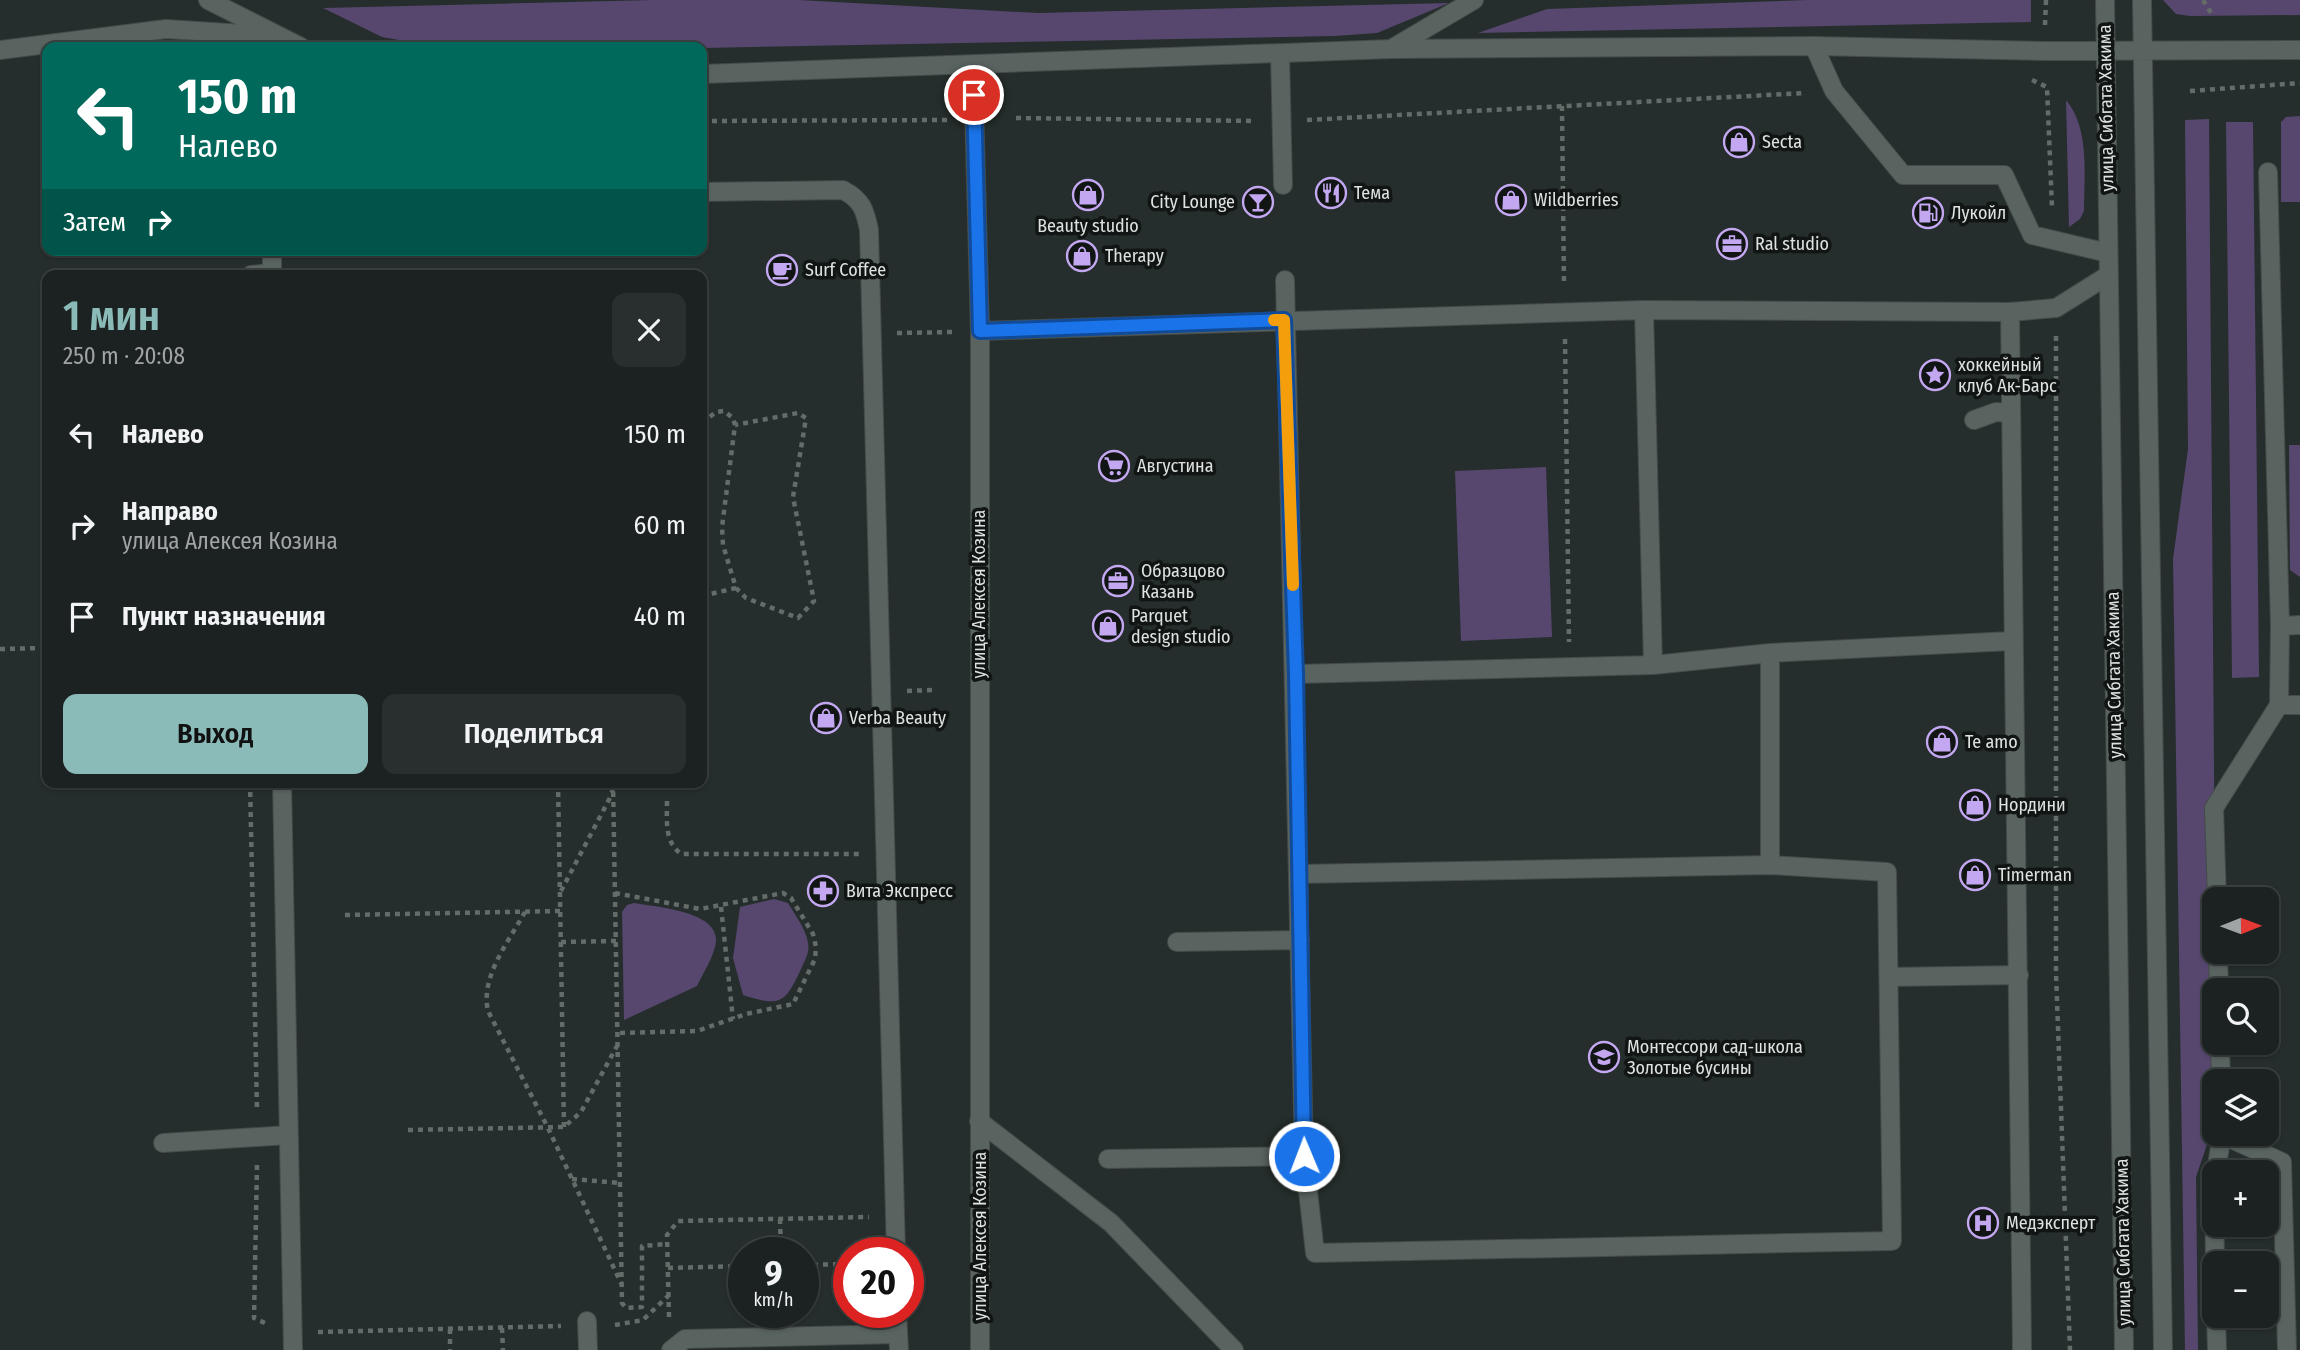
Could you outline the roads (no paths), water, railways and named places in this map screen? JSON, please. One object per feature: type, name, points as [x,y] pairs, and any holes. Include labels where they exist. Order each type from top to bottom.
[{"type":"main road","points":[[208,0],[277,42]]},
{"type":"main road","points":[[1391,50],[1474,0]]},
{"type":"main road","name":"улица Сибгата Хакима","points":[[2105,0],[2124,1350]]},
{"type":"main road","points":[[2142,0],[2163,1350]]},
{"type":"main road","points":[[63,42],[166,29],[277,42]]},
{"type":"main road","points":[[0,50],[42,45]]},
{"type":"main road","points":[[1814,46],[1835,91],[1903,176],[2004,175],[2032,235],[2108,253]]},
{"type":"main road","points":[[707,74],[973,67],[1391,50],[1814,46],[2105,51],[2300,50]]},
{"type":"main road","points":[[1280,54],[1283,185]]},
{"type":"main road","name":"улица Алексея Козина","points":[[973,67],[980,331],[980,1350]]},
{"type":"main road","points":[[2217,887],[2214,808],[2279,705],[2280,626],[2268,172]]},
{"type":"main road","points":[[707,192],[830,188],[843,190],[856,197],[865,208],[869,230],[896,1237]]},
{"type":"main road","points":[[980,331],[1644,310],[2010,312],[2056,308],[2107,276]]},
{"type":"main road","points":[[1285,280],[1284,320],[1296,674],[1299,874],[1300,940],[1304,1156],[1315,1253],[1892,1241],[1887,872],[1770,865],[1299,874]]},
{"type":"main road","points":[[1644,310],[1653,665]]},
{"type":"main road","points":[[2010,312],[2011,641],[2019,975],[2022,1350]]},
{"type":"main road","points":[[1974,420],[1996,412],[2011,412]]},
{"type":"main road","points":[[2280,626],[2300,625]]},
{"type":"main road","points":[[1296,674],[1653,665],[1770,653],[2011,641]]},
{"type":"main road","points":[[1770,653],[1770,865]]},
{"type":"main road","points":[[2279,705],[2300,705]]},
{"type":"main road","points":[[282,788],[292,1341]]},
{"type":"main road","points":[[1177,942],[1300,940]]},
{"type":"main road","points":[[1889,976],[2019,975]]},
{"type":"main road","name":"улица Алексея Козина","points":[[979,1121],[1111,1223],[1234,1350]]},
{"type":"main road","points":[[163,1143],[288,1135]]},
{"type":"main road","points":[[2246,1146],[2282,1162],[2287,1350]]},
{"type":"main road","points":[[1108,1159],[1304,1156]]},
{"type":"main road","points":[[587,1323],[588,1350]]},
{"type":"main road","points":[[2216,1328],[2217,1350]]},
{"type":"main road","points":[[671,1350],[685,1339],[898,1342]]},
{"type":"place","name":"Secta","points":[[1739,142]]},
{"type":"place","name":"Тема","points":[[1331,193]]},
{"type":"place","name":"Beauty studio","points":[[1088,195]]},
{"type":"place","name":"Wildberries","points":[[1511,200]]},
{"type":"place","name":"City Lounge","points":[[1258,202]]},
{"type":"place","name":"Лукойл","points":[[1928,213]]},
{"type":"place","name":"Ral studio","points":[[1732,244]]},
{"type":"place","name":"Therapy","points":[[1082,256]]},
{"type":"place","name":"Surf Coffee","points":[[782,270]]},
{"type":"place","name":"хоккейный клуб Ак-Барс","points":[[1935,375]]},
{"type":"place","name":"Августина","points":[[1114,466]]},
{"type":"place","name":"Образцово Казань","points":[[1118,581]]},
{"type":"place","name":"Parquet design studio","points":[[1108,626]]},
{"type":"place","name":"Verba Beauty","points":[[826,718]]},
{"type":"place","name":"Te amo","points":[[1942,742]]},
{"type":"place","name":"Нордини","points":[[1975,805]]},
{"type":"place","name":"Timerman","points":[[1975,875]]},
{"type":"place","name":"Вита Экспресс","points":[[823,891]]},
{"type":"place","name":"Монтессори сад-школа Золотые бусины","points":[[1604,1057]]},
{"type":"place","name":"Медэксперт","points":[[1983,1223]]}]
